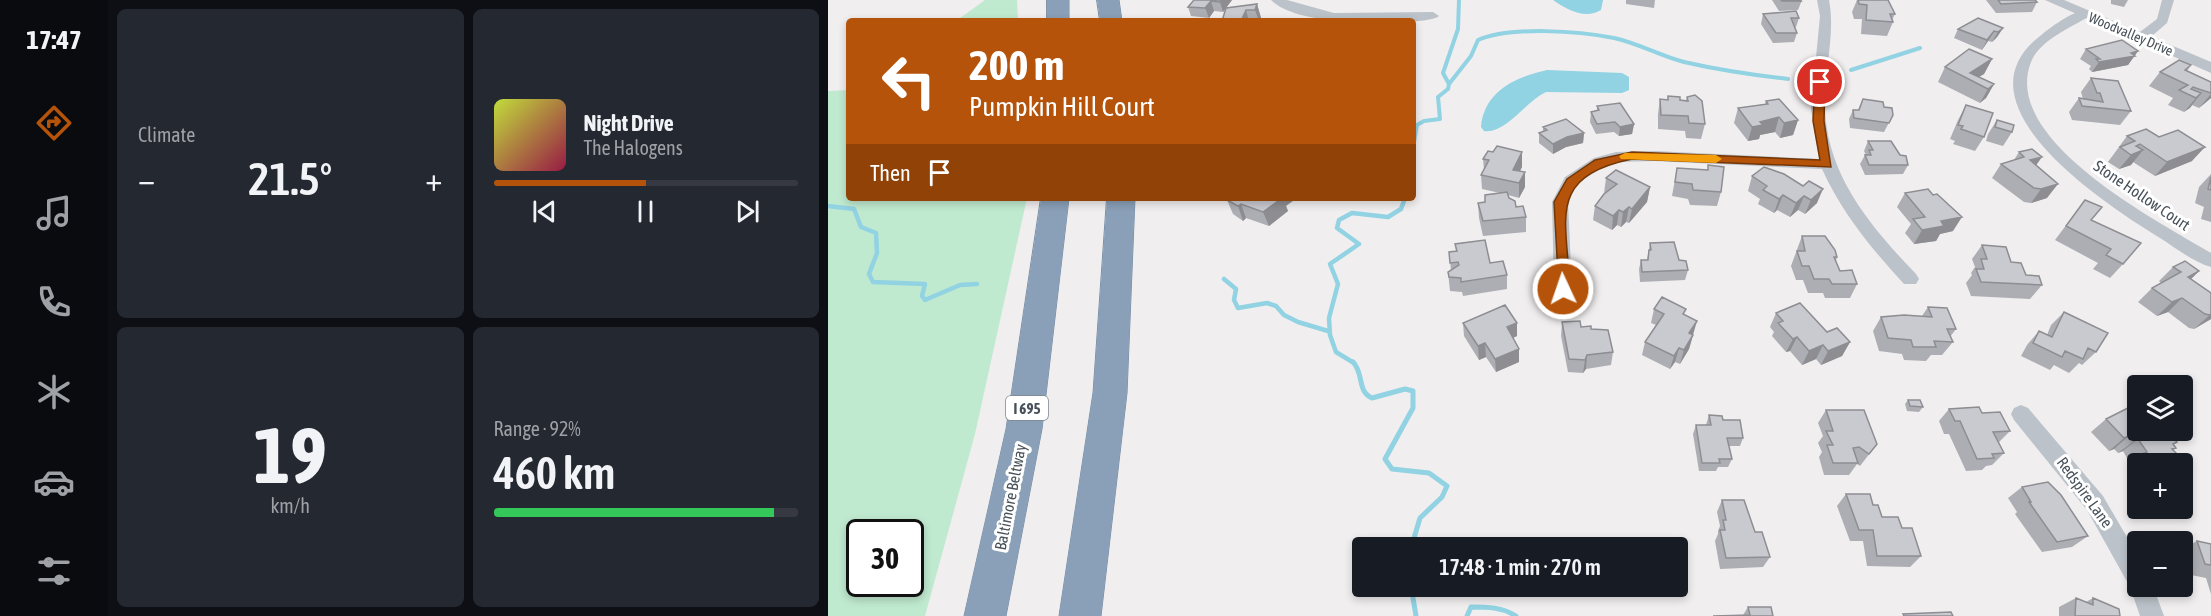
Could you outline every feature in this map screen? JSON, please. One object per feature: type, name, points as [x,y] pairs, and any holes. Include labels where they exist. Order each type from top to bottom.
[{"type":"highway","points":[[1108,0],[1111,18]]},
{"type":"highway","name":"Baltimore Beltway","points":[[984,616],[1024,429],[1055,201]]},
{"type":"highway","points":[[1080,616],[1110,393],[1121,201]]},
{"type":"street","points":[[1277,0],[1305,17],[1332,18]]},
{"type":"street","points":[[1823,0],[1826,16],[1818,121],[1827,164],[1841,191],[1876,244],[1910,279]]},
{"type":"street","name":"Woodvalley Drive","points":[[2052,0],[2211,68]]},
{"type":"street","points":[[2140,38],[2163,20],[2168,0]]},
{"type":"street","name":"Stone Hollow Court","points":[[2084,14],[2040,43],[2023,64],[2020,86],[2031,121],[2054,151],[2092,186],[2211,261]]},
{"type":"street","points":[[1384,18],[1433,16]]},
{"type":"street","points":[[1563,289],[1560,202],[1571,182],[1599,162],[1643,156],[1827,164]]},
{"type":"street","name":"Redspire Lane","points":[[2021,414],[2095,503],[2127,560]]},
{"type":"street","points":[[2145,597],[2152,616]]},
{"type":"green space","points":[[985,0],[1017,0],[1018,18],[960,18]]},
{"type":"green space","points":[[846,90],[846,201],[1026,201],[975,434],[925,616],[828,616],[828,91]]},
{"type":"water","points":[[1553,0],[1603,0],[1601,10],[1582,14]]},
{"type":"water","points":[[1547,70],[1622,73],[1629,77],[1629,90],[1622,93],[1546,92],[1538,96],[1508,122],[1492,131],[1484,131],[1481,127],[1483,115],[1495,95],[1513,82]]},
{"type":"building","points":[[1194,0],[1221,0],[1220,2],[1211,1],[1205,8],[1188,7]]},
{"type":"building","points":[[1858,0],[1888,0],[1895,14],[1890,14],[1893,22],[1866,20],[1867,5],[1859,4]]},
{"type":"building","points":[[1998,0],[2035,0],[2037,2],[2001,4]]},
{"type":"building","points":[[1257,4],[1255,10],[1246,10],[1242,18],[1223,18],[1226,8]]},
{"type":"building","points":[[1796,11],[1799,18],[1791,18],[1797,33],[1776,33],[1763,14]]},
{"type":"building","points":[[1978,18],[2003,28],[1998,32],[1994,31],[1987,40],[1958,29]]},
{"type":"building","points":[[2122,40],[2138,51],[2131,53],[2135,56],[2099,62],[2096,59],[2100,59],[2086,49]]},
{"type":"building","points":[[1969,49],[1992,59],[1970,73],[1994,84],[1988,89],[1945,67]]},
{"type":"building","points":[[2179,60],[2191,65],[2185,70],[2211,82],[2211,93],[2193,87],[2191,89],[2201,93],[2196,98],[2179,90],[2188,85],[2160,72]]},
{"type":"building","points":[[2091,78],[2118,81],[2131,111],[2082,106],[2079,98],[2103,102]]},
{"type":"building","points":[[1695,95],[1702,101],[1705,124],[1689,123],[1688,116],[1661,115],[1660,99],[1668,100],[1668,96],[1680,97],[1680,100],[1688,101],[1687,97]]},
{"type":"building","points":[[1779,99],[1798,120],[1784,123],[1779,117],[1760,122],[1763,125],[1752,127],[1738,108],[1768,104],[1766,101]]},
{"type":"building","points":[[1863,99],[1883,102],[1884,107],[1892,108],[1893,115],[1889,123],[1854,118],[1853,110],[1859,110]]},
{"type":"building","points":[[1620,103],[1634,124],[1620,127],[1615,122],[1597,124],[1591,112],[1599,110],[1597,106]]},
{"type":"building","points":[[1966,105],[1993,113],[1984,137],[1961,129],[1963,126],[1958,125]]},
{"type":"building","points":[[1566,119],[1584,133],[1567,137],[1553,144],[1539,133],[1547,130],[1543,127]]},
{"type":"building","points":[[1997,120],[2014,125],[2012,132],[1995,127]]},
{"type":"building","points":[[2146,129],[2159,137],[2178,130],[2205,147],[2167,162],[2140,144],[2136,146],[2143,150],[2131,155],[2120,147],[2135,141],[2127,136]]},
{"type":"building","points":[[1868,141],[1891,141],[1900,155],[1906,156],[1908,165],[1869,165],[1865,155],[1871,155],[1869,150],[1873,150]]},
{"type":"building","points":[[1497,146],[1522,152],[1513,170],[1525,172],[1519,183],[1481,175],[1489,160],[1483,159],[1488,151],[1493,152]]},
{"type":"building","points":[[2032,149],[2042,157],[2030,160],[2058,184],[2041,189],[2034,188],[2001,164],[2024,157],[2019,152]]},
{"type":"building","points":[[1708,165],[1724,167],[1721,192],[1693,190],[1692,184],[1675,182],[1677,168],[1708,170]]},
{"type":"building","points":[[1764,167],[1784,174],[1803,186],[1809,181],[1823,189],[1811,200],[1804,196],[1796,203],[1783,195],[1779,199],[1763,190],[1767,186],[1752,176]]},
{"type":"building","points":[[1616,170],[1650,187],[1632,209],[1629,207],[1623,212],[1619,210],[1613,216],[1595,206],[1604,194],[1617,184],[1606,178]]},
{"type":"building","points":[[1928,189],[1933,195],[1937,194],[1962,217],[1941,221],[1944,226],[1922,230],[1913,219],[1925,217],[1905,193]]},
{"type":"building","points":[[1507,192],[1509,198],[1515,201],[1516,207],[1523,206],[1526,217],[1483,221],[1478,203],[1485,202],[1485,195]]},
{"type":"building","points":[[2085,200],[2102,207],[2091,220],[2141,243],[2123,264],[2106,255],[2111,249],[2066,226]]},
{"type":"building","points":[[1229,201],[1278,201],[1263,212],[1241,204],[1238,206]]},
{"type":"building","points":[[1802,236],[1825,236],[1835,250],[1837,257],[1834,257],[1840,271],[1852,270],[1857,284],[1832,284],[1829,279],[1814,279],[1809,266],[1802,266],[1797,251],[1805,251]]},
{"type":"building","points":[[1485,240],[1490,263],[1503,261],[1507,275],[1461,282],[1461,278],[1449,277],[1448,272],[1459,265],[1458,262],[1450,263],[1449,252],[1457,251],[1455,244]]},
{"type":"building","points":[[1674,242],[1679,260],[1686,261],[1688,270],[1642,272],[1641,260],[1648,260],[1649,250],[1651,250],[1650,243]]},
{"type":"building","points":[[1982,245],[2006,247],[2011,262],[2021,263],[2026,275],[2039,276],[2042,285],[1981,282],[1976,269],[1984,269],[1981,259],[1987,259]]},
{"type":"building","points":[[2185,261],[2199,271],[2188,277],[2211,293],[2210,315],[2182,298],[2172,302],[2152,288],[2181,272],[2173,267]]},
{"type":"building","points":[[1662,297],[1686,309],[1683,314],[1697,321],[1689,333],[1693,335],[1684,350],[1679,348],[1674,356],[1645,342],[1664,314],[1654,309]]},
{"type":"building","points":[[1800,303],[1827,332],[1837,328],[1850,342],[1828,351],[1823,345],[1809,351],[1797,337],[1793,339],[1778,323],[1783,321],[1776,313]]},
{"type":"building","points":[[1505,305],[1517,323],[1507,327],[1519,349],[1495,359],[1485,343],[1478,346],[1463,323]]},
{"type":"building","points":[[1928,307],[1947,308],[1956,329],[1947,329],[1953,342],[1934,341],[1936,347],[1913,347],[1911,340],[1888,338],[1881,317],[1904,315],[1932,317]]},
{"type":"building","points":[[2064,312],[2108,333],[2096,352],[2088,348],[2083,359],[2065,351],[2062,357],[2033,343],[2039,331],[2052,337]]},
{"type":"building","points":[[1580,321],[1581,327],[1591,326],[1591,329],[1608,330],[1613,352],[1587,355],[1585,360],[1569,359],[1562,322]]},
{"type":"building","points":[[1908,400],[1920,400],[1923,407],[1910,406]]},
{"type":"building","points":[[1979,407],[1982,413],[2000,412],[2010,431],[1993,432],[2004,453],[1992,454],[1994,458],[1977,459],[1960,421],[1955,421],[1949,409]]},
{"type":"building","points":[[2127,408],[2127,437],[2124,438],[2106,419]]},
{"type":"building","points":[[1826,410],[1864,410],[1877,444],[1869,454],[1859,447],[1853,448],[1858,463],[1833,463],[1827,445],[1833,445],[1826,431],[1833,431]]},
{"type":"building","points":[[1709,415],[1722,416],[1723,420],[1740,420],[1743,438],[1727,438],[1732,459],[1719,459],[1720,463],[1702,463],[1696,425],[1711,425]]},
{"type":"building","points":[[2139,441],[2177,442],[2173,444],[2176,448],[2172,449],[2176,453],[2144,453],[2147,452]]},
{"type":"building","points":[[2048,482],[2061,495],[2088,536],[2057,542],[2029,502],[2031,502],[2022,487]]},
{"type":"building","points":[[1846,494],[1870,494],[1873,505],[1878,505],[1882,517],[1898,517],[1902,528],[1912,528],[1921,556],[1877,556],[1873,530],[1859,530]]},
{"type":"building","points":[[1722,500],[1744,500],[1755,532],[1762,532],[1770,557],[1726,558],[1720,530],[1725,530],[1723,520],[1726,520]]},
{"type":"building","points":[[2197,541],[2211,544],[2211,565],[2205,564]]},
{"type":"building","points":[[2076,598],[2093,605],[2093,598],[2119,609],[2120,616],[2075,616]]},
{"type":"building","points":[[1748,607],[1771,607],[1773,616],[1713,616],[1750,615]]},
{"type":"building","points":[[1951,612],[1953,616],[1904,616],[1903,614]]},
{"type":"waterway","points":[[1449,84],[1443,73],[1458,29],[1459,0]]},
{"type":"waterway","points":[[1449,84],[1471,56],[1478,40],[1526,31],[1583,33],[1614,38],[1684,62],[1788,79]]},
{"type":"waterway","points":[[1851,70],[1920,48]]},
{"type":"waterway","points":[[1416,131],[1417,125],[1424,121],[1440,119],[1438,97],[1448,89],[1449,84]]},
{"type":"waterway","points":[[1354,363],[1336,352],[1330,335],[1329,318],[1338,284],[1330,264],[1359,244],[1337,228],[1339,220],[1352,213],[1388,217],[1401,209],[1404,201]]},
{"type":"waterway","points":[[828,206],[854,209],[861,227],[876,233],[877,253],[869,274],[873,282],[925,284],[922,296],[925,300],[960,285],[977,284]]},
{"type":"waterway","points":[[1224,279],[1236,289],[1234,300],[1238,308],[1267,303],[1276,306],[1284,315],[1298,322],[1328,331]]},
{"type":"waterway","points":[[1354,363],[1364,391],[1372,398],[1405,389],[1413,391],[1413,408],[1385,459],[1392,469],[1429,473],[1447,486],[1442,497],[1420,518],[1414,537]]},
{"type":"waterway","points":[[1413,597],[1416,616]]},
{"type":"waterway","points":[[1467,616],[1471,607],[1500,609],[1516,616]]},
{"type":"slow traffic","points":[[1625,156],[1716,159]]},
{"type":"route","points":[[1563,289],[1560,202],[1563,192],[1585,170],[1599,162],[1632,156],[1827,164],[1818,121],[1820,82]]}]
